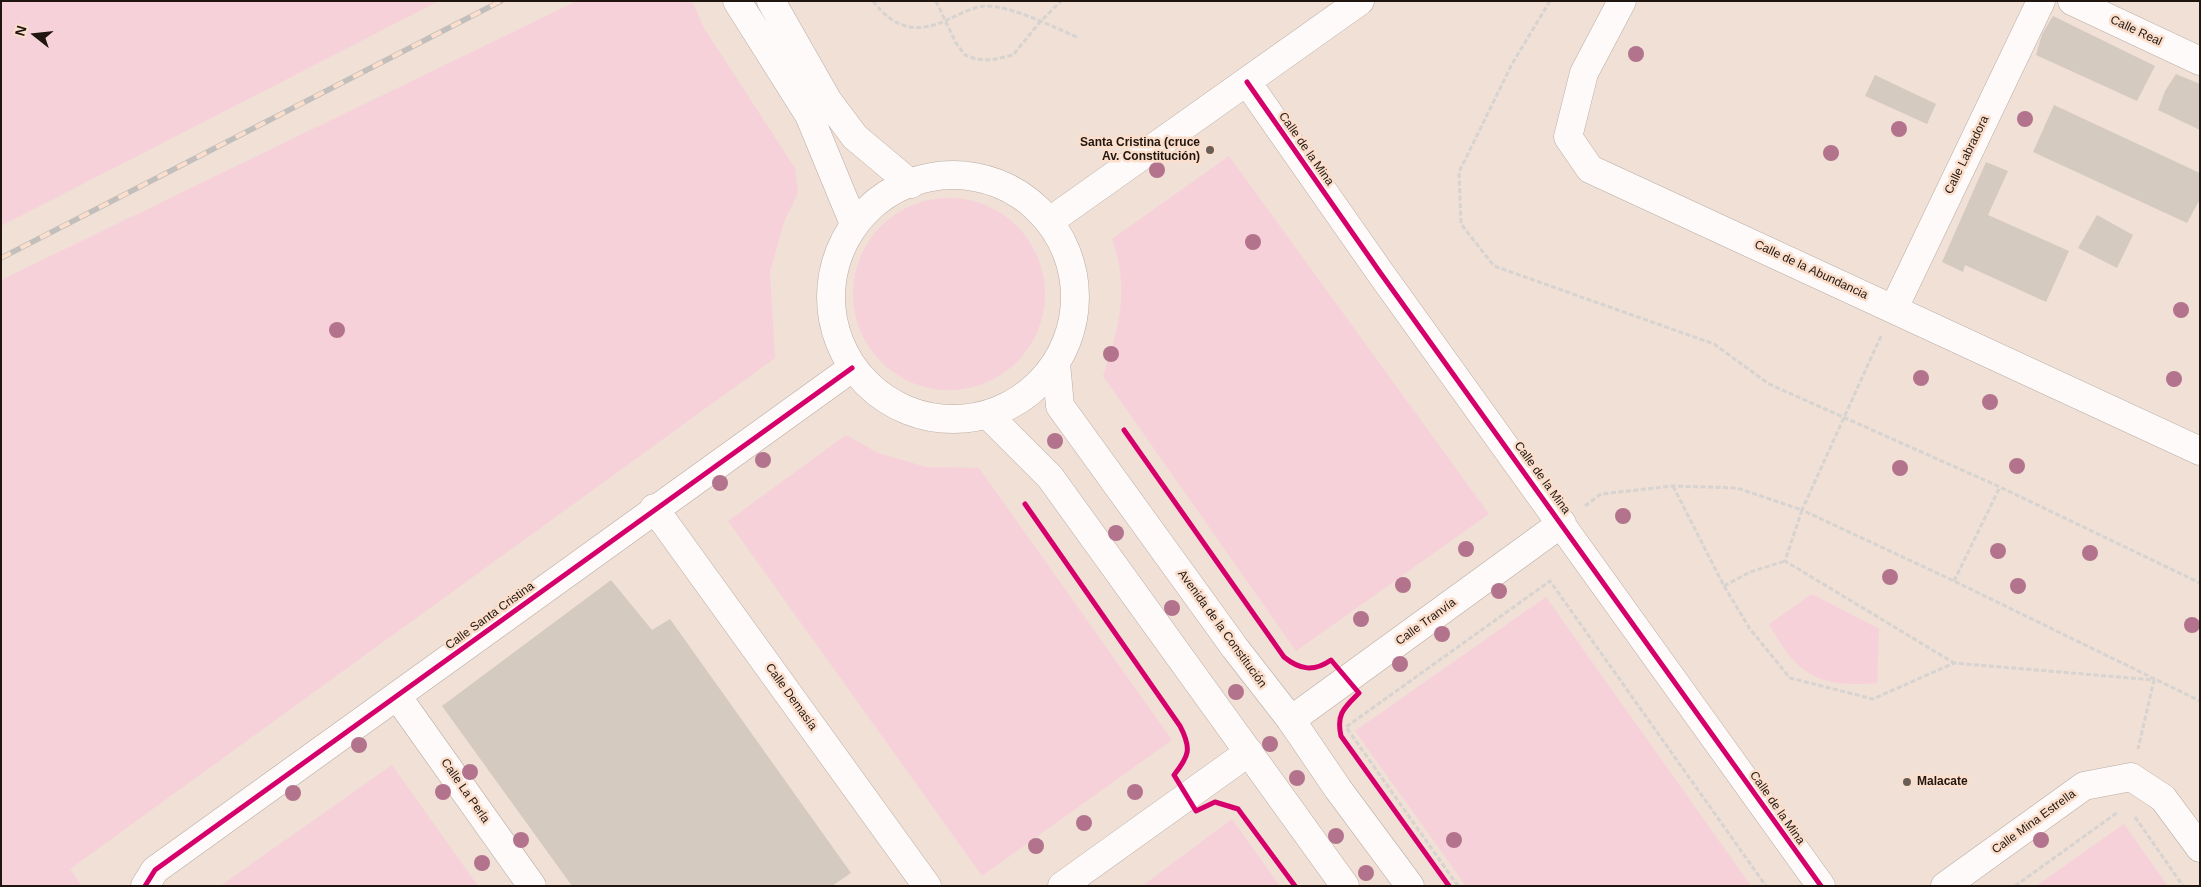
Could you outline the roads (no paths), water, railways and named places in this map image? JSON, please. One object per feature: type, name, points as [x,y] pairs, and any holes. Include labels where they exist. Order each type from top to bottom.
[{"type":"street","points":[[737,1],[809,115],[854,224]]},
{"type":"street","points":[[771,1],[828,101],[855,137],[911,184]]},
{"type":"street","points":[[1050,221],[1360,1]]},
{"type":"street","name":"Calle de la Abundancia","points":[[1622,1],[1584,73],[1568,137],[1590,169],[1894,308],[2200,452]]},
{"type":"street","name":"Calle Labradora","points":[[1894,308],[2041,1]]},
{"type":"street","name":"Calle Real","points":[[2072,1],[2200,61]]},
{"type":"street","name":"Calle de la Mina","points":[[1247,82],[1379,271],[1562,523],[1820,886]]},
{"type":"street","points":[[928,176],[983,177],[1018,192],[1050,221],[1071,262],[1074,316],[1056,362],[1018,402],[988,415],[955,421],[909,413],[872,390],[852,368],[832,324],[832,274],[854,224],[882,196],[911,184],[928,176]]},
{"type":"street","name":"Avenida de la Constitución","points":[[1056,362],[1060,406],[1234,648],[1291,720],[1410,886]]},
{"type":"street","name":"Calle Santa Cristina","points":[[145,886],[155,870],[654,508],[852,368]]},
{"type":"street","points":[[988,415],[1050,478],[1345,886]]},
{"type":"street","name":"Calle Demasía","points":[[654,508],[928,886]]},
{"type":"street","name":"Calle Tranvía","points":[[1291,720],[1562,523]]},
{"type":"street","name":"Calle La Perla","points":[[397,696],[532,886]]},
{"type":"street","points":[[1062,886],[1249,752]]},
{"type":"street","name":"Calle Mina Estrella","points":[[1945,886],[2084,786],[2131,777],[2163,798],[2200,848]]},
{"type":"railway","points":[[1,258],[501,1]]},
{"type":"place","name":"Santa Cristina (cruce Av. Constitución)","points":[[1210,150]]},
{"type":"place","name":"Malacate","points":[[1907,782]]}]
